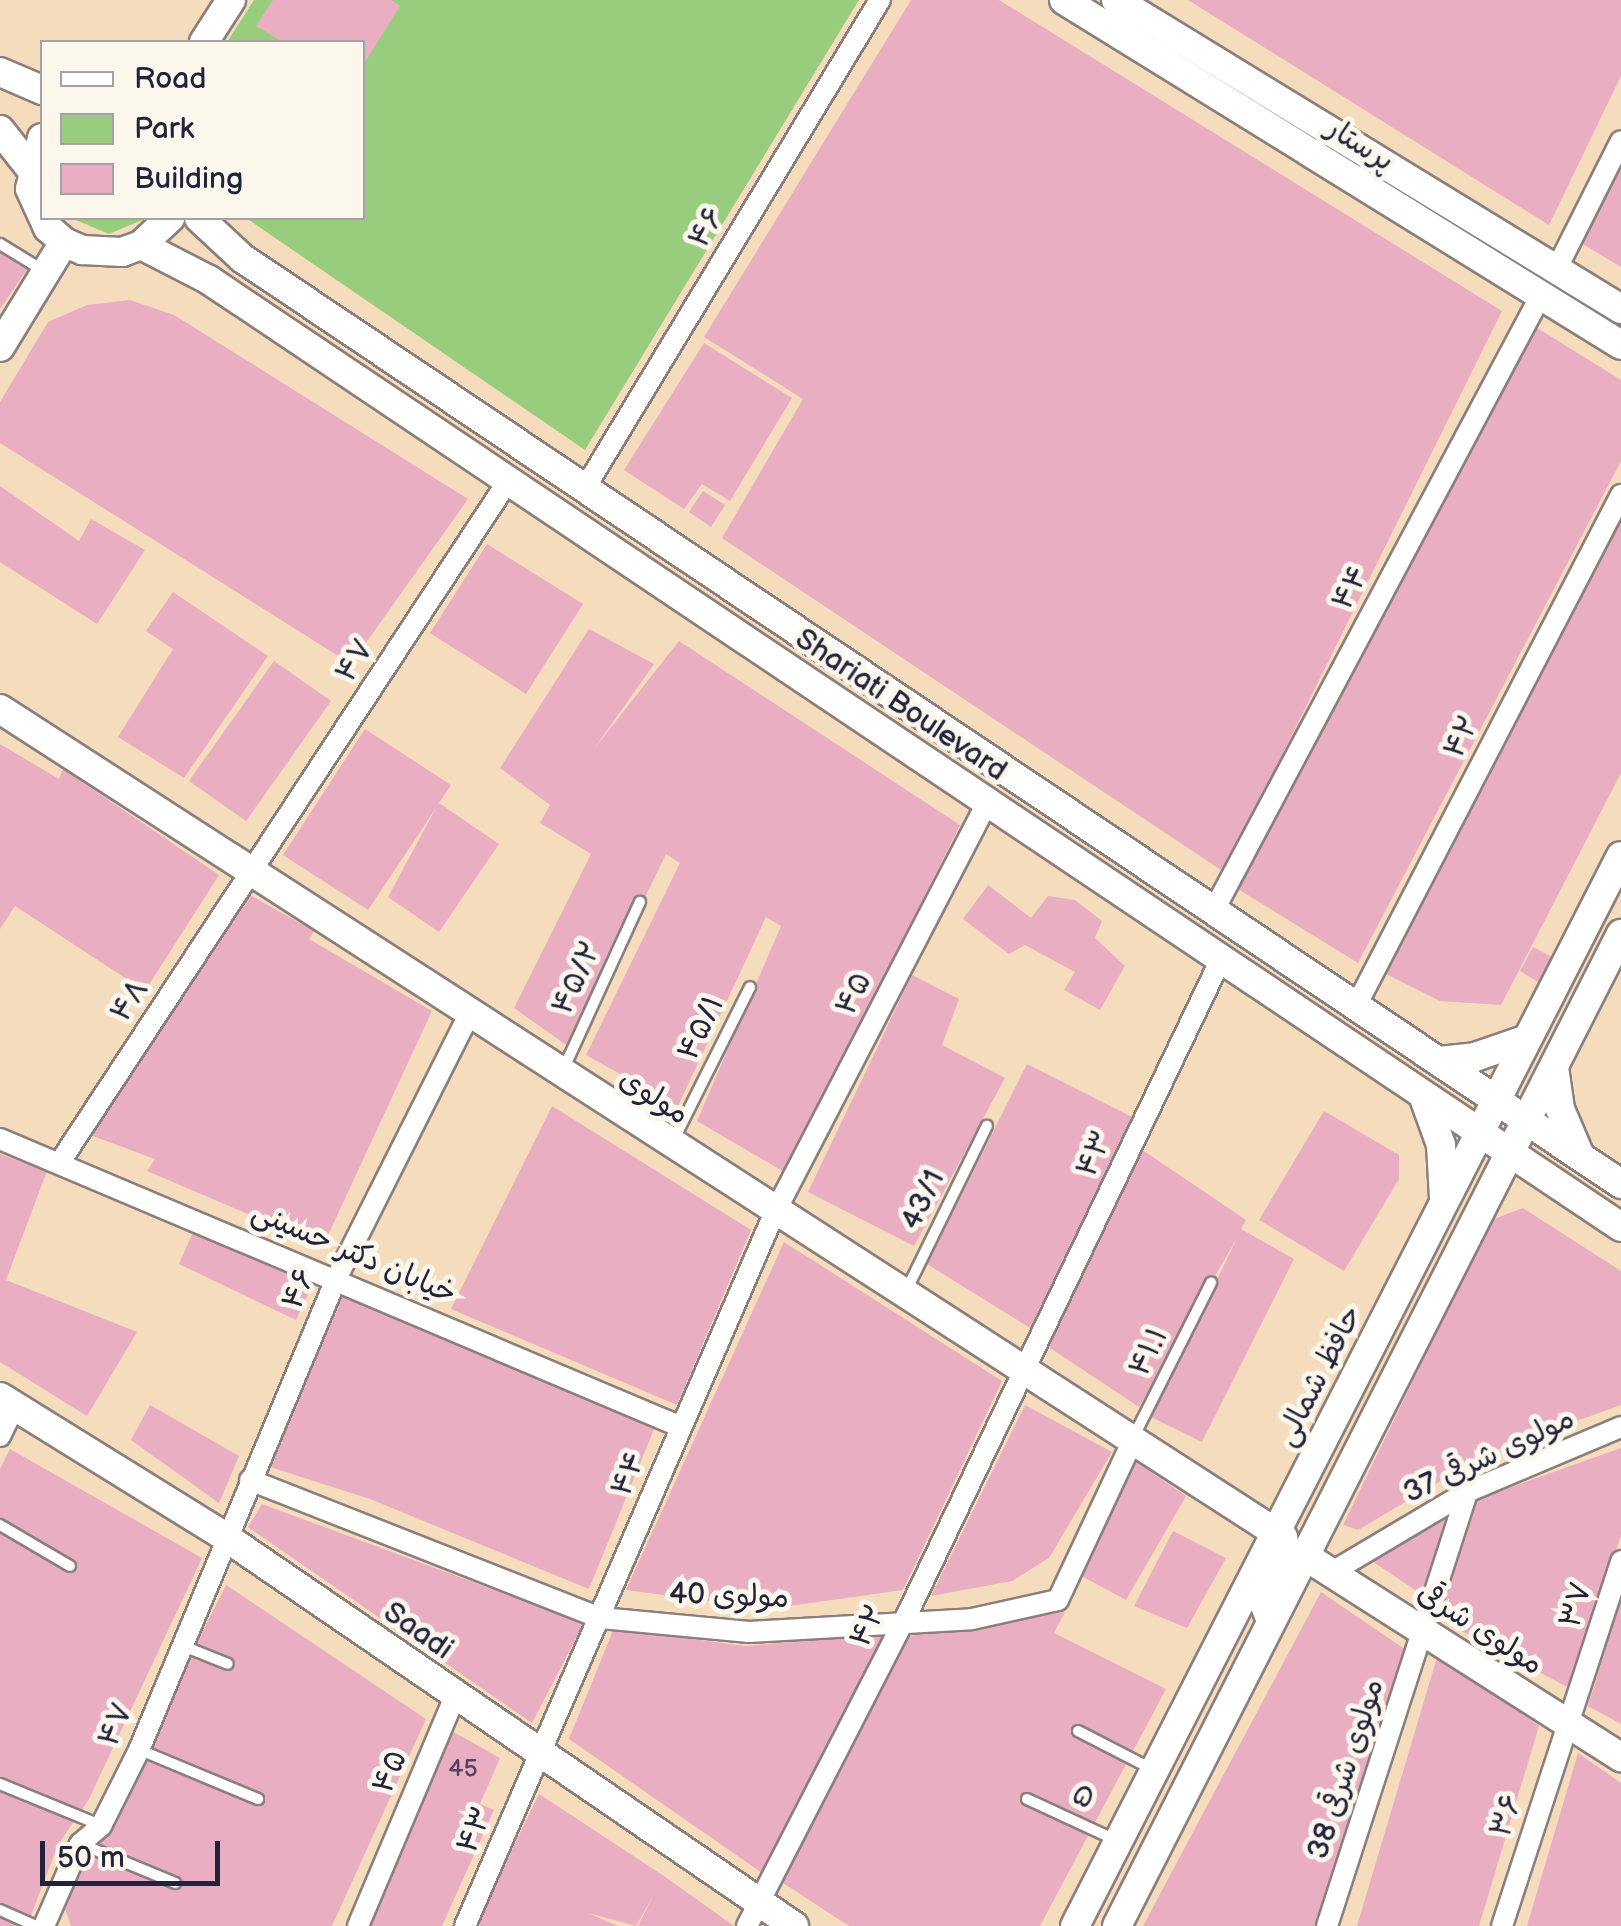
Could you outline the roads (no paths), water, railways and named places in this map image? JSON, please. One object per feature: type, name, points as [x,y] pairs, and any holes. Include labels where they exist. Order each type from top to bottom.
[{"type":"main road","points":[[205,40],[231,0]]},
{"type":"main road","name":"پرستار","points":[[1064,0],[1621,345]]},
{"type":"main road","name":"پرستار","points":[[1116,0],[1621,309]]},
{"type":"main road","points":[[0,72],[40,89]]},
{"type":"main road","points":[[0,130],[30,168]]},
{"type":"main road","points":[[40,143],[30,168],[40,215]]},
{"type":"main road","points":[[45,220],[64,242],[102,254],[141,245],[168,220]]},
{"type":"main road","name":"Shariati Boulevard","points":[[202,220],[242,258],[1621,1184]]},
{"type":"main road","points":[[0,348],[64,242]]},
{"type":"main road","name":"Shariati Boulevard","points":[[141,245],[209,280],[1621,1227]]},
{"type":"main road","name":"مولوی","points":[[0,709],[774,1214],[1276,1533]]},
{"type":"main road","name":"حافظ شمالی","points":[[1075,1926],[1621,856]]},
{"type":"main road","points":[[1117,1926],[1621,934]]},
{"type":"main road","points":[[1438,1061],[1475,1058],[1527,1039]]},
{"type":"main road","points":[[1554,1066],[1560,1109],[1581,1158]]},
{"type":"main road","points":[[1422,1094],[1441,1145],[1444,1206]]},
{"type":"main road","points":[[1382,1324],[1414,1341]]},
{"type":"main road","name":"Saadi","points":[[7,1402],[226,1538],[455,1696],[754,1914],[794,1926]]},
{"type":"main road","points":[[1272,1621],[1264,1603],[1287,1548],[1276,1533]]},
{"type":"main road","name":"مولوی شرقی","points":[[1304,1556],[1621,1757]]},
{"type":"street","name":"۴۶","points":[[584,488],[880,0]]},
{"type":"street","points":[[1556,270],[1621,142]]},
{"type":"street","name":"۴۴","points":[[1214,910],[1541,295]]},
{"type":"street","name":"۴۷","points":[[251,874],[508,481]]},
{"type":"street","name":"۴۲","points":[[1356,1006],[1621,496]]},
{"type":"street","name":"۴۵","points":[[774,1214],[988,802]]},
{"type":"street","name":"۴۸","points":[[60,1162],[251,874]]},
{"type":"street","name":"۴۳","points":[[1024,1375],[1221,958]]},
{"type":"street","name":"۴۶","points":[[226,1538],[337,1277],[468,1016]]},
{"type":"street","name":"خیابان دکتر حسینی","points":[[0,1139],[337,1277],[681,1427]]},
{"type":"street","name":"۴۴","points":[[540,1758],[774,1214]]},
{"type":"street","name":"۴۲","points":[[754,1914],[1024,1375]]},
{"type":"street","points":[[0,1436],[7,1402]]},
{"type":"street","name":"مولوی شرقی 37","points":[[1332,1572],[1467,1492],[1621,1427]]},
{"type":"street","name":"مولوی 40","points":[[250,1480],[601,1618],[749,1632],[972,1619],[1058,1600],[1131,1444]]},
{"type":"street","name":"مولوی شرقی 38","points":[[1327,1926],[1467,1492]]},
{"type":"street","name":"۴۷","points":[[44,1926],[80,1844],[101,1826],[139,1750],[226,1538]]},
{"type":"street","name":"۳۷","points":[[1570,1724],[1621,1561]]},
{"type":"street","name":"۴۵","points":[[358,1926],[455,1696]]},
{"type":"street","name":"۳۶","points":[[1502,1926],[1570,1724]]},
{"type":"street","name":"۴۳","points":[[465,1926],[540,1758]]},
{"type":"lane","points":[[0,244],[45,272]]},
{"type":"lane","name":"۴۵/۲","points":[[560,1075],[640,902]]},
{"type":"lane","name":"۴۵/۱","points":[[670,1146],[750,986]]},
{"type":"lane","name":"43/1","points":[[903,1296],[987,1126]]},
{"type":"lane","name":"۴۱.۱","points":[[1131,1444],[1211,1282]]},
{"type":"lane","points":[[0,1525],[70,1566]]},
{"type":"lane","points":[[183,1646],[228,1664]]},
{"type":"lane","points":[[1078,1731],[1155,1770]]},
{"type":"lane","points":[[139,1750],[258,1799]]},
{"type":"lane","points":[[0,1784],[101,1826]]},
{"type":"lane","name":"۵","points":[[1027,1799],[1118,1841]]},
{"type":"lane","points":[[80,1844],[176,1883]]},
{"type":"lane","points":[[0,1910],[36,1926]]}]
